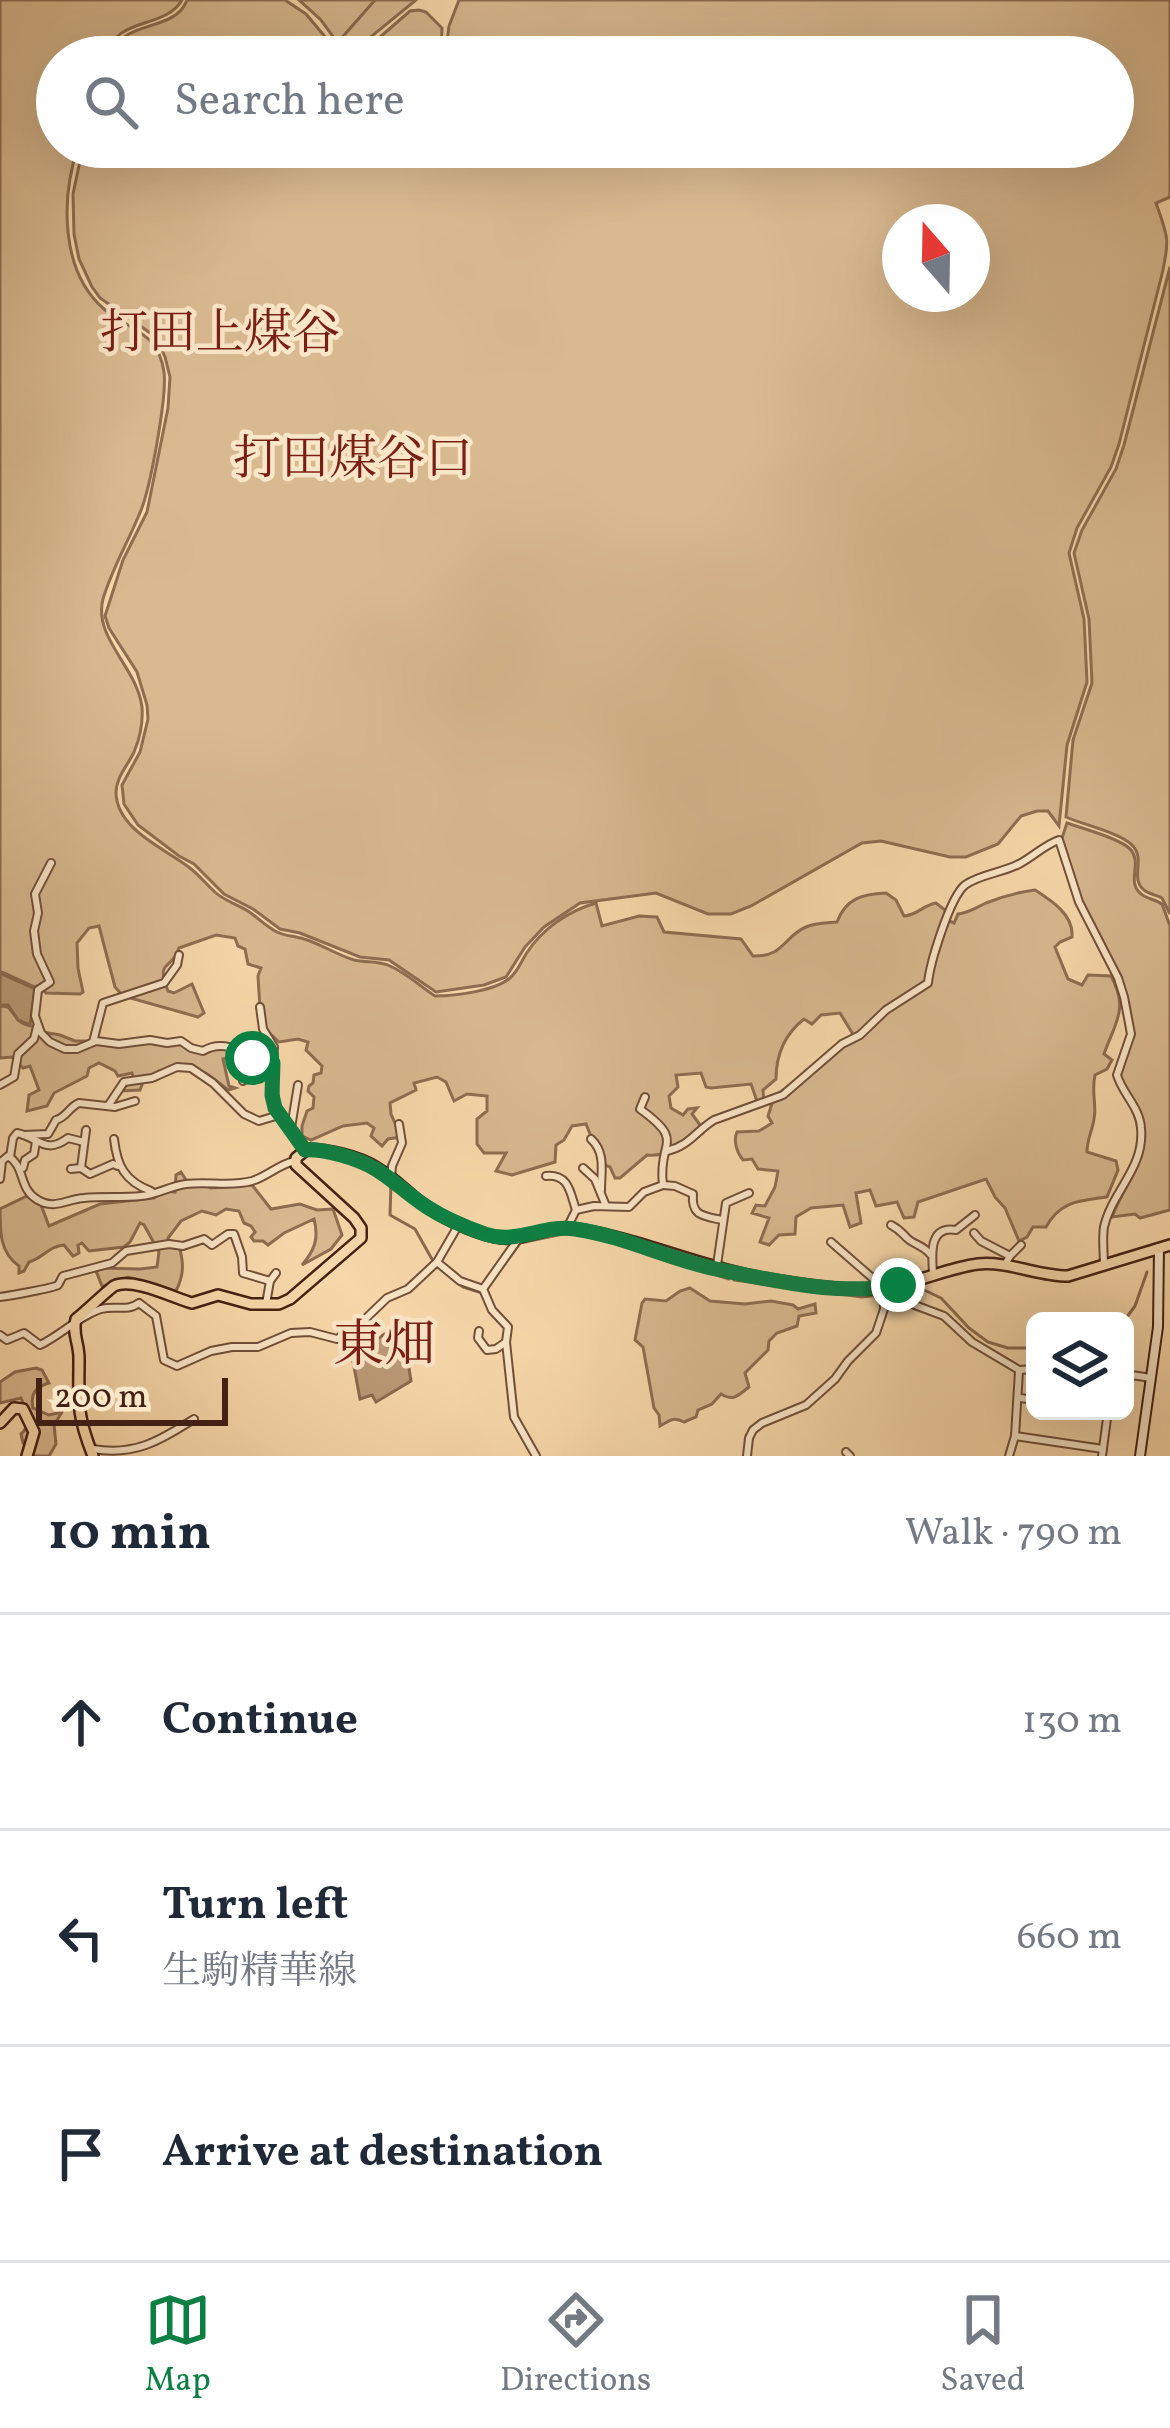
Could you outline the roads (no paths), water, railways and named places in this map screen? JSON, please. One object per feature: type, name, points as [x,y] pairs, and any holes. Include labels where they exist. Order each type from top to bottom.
[{"type":"main road","points":[[91,1452],[79,1417],[74,1325],[119,1284],[161,1291],[192,1304],[218,1294],[251,1304],[279,1304],[357,1244],[362,1234],[354,1218],[298,1168],[295,1161],[305,1150],[364,1161],[424,1205],[459,1224],[501,1238],[567,1228],[777,1281],[881,1288],[1007,1261],[1052,1276],[1081,1274],[1165,1247]]},
{"type":"main road","points":[[0,1423],[14,1408],[23,1408],[34,1432],[27,1456]]},
{"type":"street","points":[[667,1151],[688,1143],[714,1120],[783,1095],[824,1058],[928,982],[951,909],[965,886],[1018,864],[1060,839],[1079,902],[1124,997],[1131,1034],[1118,1075],[1142,1125],[1138,1157],[1105,1224],[1104,1266]]},
{"type":"street","points":[[0,1085],[14,1077],[18,1054],[34,1039],[38,990],[50,982],[36,947],[34,924],[38,913],[35,894],[51,863]]},
{"type":"street","points":[[94,1042],[103,1003],[164,983],[179,956]]},
{"type":"street","points":[[260,1006],[263,1029],[274,1046],[272,1100],[305,1150]]},
{"type":"street","points":[[37,1024],[45,1037],[65,1049],[94,1042],[182,1041],[203,1051],[217,1044],[234,1048],[273,1063]]},
{"type":"street","points":[[243,1081],[252,1058]]},
{"type":"street","points":[[108,1106],[124,1082],[184,1066],[200,1072],[244,1114],[260,1121],[279,1115]]},
{"type":"street","points":[[291,1127],[298,1085]]},
{"type":"street","points":[[645,1097],[640,1109],[664,1127],[663,1185]]},
{"type":"street","points":[[0,1179],[14,1135],[48,1134],[74,1105],[115,1107],[135,1101]]},
{"type":"street","points":[[391,1178],[402,1143],[399,1124]]},
{"type":"street","points":[[81,1168],[86,1130]]},
{"type":"street","points":[[24,1135],[53,1147],[68,1138],[84,1142]]},
{"type":"street","points":[[114,1139],[118,1166]]},
{"type":"street","points":[[591,1139],[602,1158],[601,1190]]},
{"type":"street","points":[[36,1141],[34,1154],[25,1160],[22,1183],[36,1199],[52,1205],[84,1198],[143,1196],[186,1184],[249,1182],[295,1161]]},
{"type":"street","points":[[4,1159],[16,1161],[22,1172]]},
{"type":"street","points":[[71,1169],[90,1174],[113,1164],[131,1181],[154,1192]]},
{"type":"street","points":[[583,1168],[595,1178],[606,1206]]},
{"type":"street","points":[[546,1176],[567,1182],[577,1210],[567,1228]]},
{"type":"street","points":[[577,1210],[629,1207],[644,1192],[663,1185],[693,1194],[696,1212],[722,1220]]},
{"type":"street","points":[[716,1269],[726,1203],[749,1193]]},
{"type":"street","points":[[929,1254],[942,1231],[956,1230],[975,1215]]},
{"type":"street","points":[[4,1340],[24,1333],[40,1345],[100,1310],[144,1304],[158,1320],[164,1360],[176,1366],[211,1351],[258,1347],[291,1333],[337,1339],[387,1298],[408,1289],[437,1262],[459,1224]]},
{"type":"street","points":[[891,1225],[924,1247],[933,1277]]},
{"type":"street","points":[[974,1233],[1007,1261],[1021,1245]]},
{"type":"street","points":[[0,1297],[51,1288],[63,1276],[112,1263],[126,1251],[183,1246],[204,1239],[212,1245],[228,1234],[237,1240],[243,1273],[270,1281]]},
{"type":"street","points":[[483,1289],[519,1237]]},
{"type":"street","points":[[747,1456],[753,1430],[806,1405],[876,1333],[884,1310],[881,1288],[831,1242]]},
{"type":"street","points":[[1140,1456],[1165,1247]]},
{"type":"street","points":[[437,1262],[460,1281],[483,1289],[492,1310],[509,1329],[506,1342],[514,1417],[536,1456]]},
{"type":"street","points":[[266,1304],[276,1273]]},
{"type":"street","points":[[903,1284],[912,1304],[944,1316],[972,1342],[1026,1370]]},
{"type":"street","points":[[479,1331],[478,1338],[488,1350],[506,1342]]},
{"type":"street","points":[[1009,1456],[1015,1436],[1019,1370]]},
{"type":"street","points":[[1134,1375],[1151,1378]]},
{"type":"street","points":[[1019,1398],[1026,1399]]},
{"type":"street","points":[[91,1452],[139,1451],[194,1419]]},
{"type":"street","points":[[1015,1436],[1102,1452],[1107,1420]]},
{"type":"waterway","points":[[343,36],[375,0]]},
{"type":"waterway","points":[[391,1184],[390,1215],[415,1229],[433,1261]]},
{"type":"waterway","points":[[487,1288],[520,1243],[563,1234]]},
{"type":"waterway","points":[[636,1250],[729,1279]]},
{"type":"waterway","points":[[1131,1312],[1147,1272]]},
{"type":"waterway","points":[[451,1277],[479,1292]]},
{"type":"waterway","points":[[734,1280],[862,1297],[924,1290],[941,1298],[988,1342],[1026,1348]]},
{"type":"district","name":"打田上煤谷","points":[[220,335]]},
{"type":"district","name":"打田煤谷口","points":[[353,461]]},
{"type":"district","name":"東畑","points":[[384,1347]]}]
